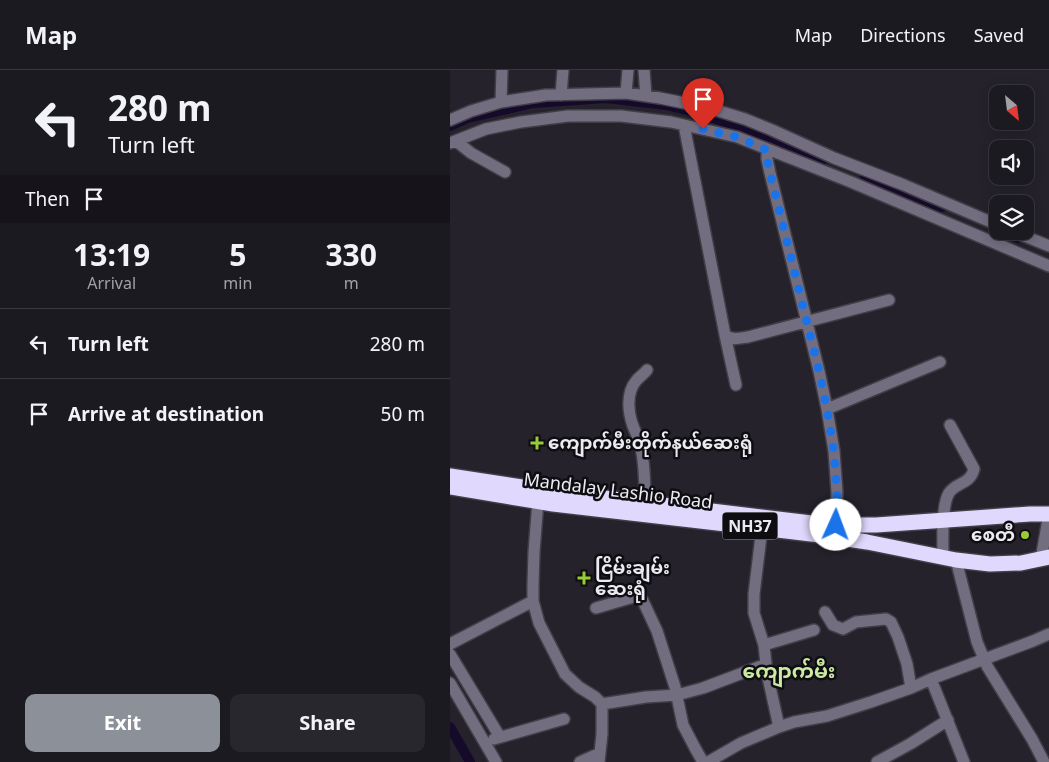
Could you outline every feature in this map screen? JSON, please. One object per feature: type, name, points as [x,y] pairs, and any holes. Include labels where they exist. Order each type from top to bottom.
[{"type":"highway","name":"Mandalay Lashio Road","points":[[450,476],[555,492],[828,525],[876,525],[1049,514]]},
{"type":"highway","name":"Mandalay Lashio Road","points":[[450,486],[538,501],[828,536],[990,564],[1021,563],[1045,558]]},
{"type":"street","points":[[500,102],[502,70]]},
{"type":"street","points":[[561,95],[563,70]]},
{"type":"street","points":[[626,94],[628,70]]},
{"type":"street","points":[[644,70],[646,96]]},
{"type":"street","points":[[450,120],[470,111],[500,102],[546,95],[626,94],[646,96],[709,108],[745,119],[834,158],[989,221]]},
{"type":"street","points":[[453,142],[486,129],[568,116],[621,116],[672,122],[737,137],[765,147],[1049,266]]},
{"type":"street","points":[[684,125],[736,385]]},
{"type":"street","points":[[771,131],[765,147],[767,159],[827,409],[835,460],[837,492],[836,525]]},
{"type":"street","points":[[453,142],[505,172]]},
{"type":"street","points":[[1034,240],[1049,246]]},
{"type":"street","points":[[725,335],[732,339],[748,336],[889,300]]},
{"type":"street","points":[[827,409],[940,362]]},
{"type":"street","points":[[646,503],[642,450],[629,410],[629,397],[634,382],[647,370]]},
{"type":"street","points":[[950,425],[974,470],[972,476],[964,483],[953,487],[947,495],[943,520],[949,558],[984,660],[1044,762]]},
{"type":"street","points":[[538,501],[533,601],[539,623],[565,674],[579,687],[596,697],[602,704],[600,758],[580,762]]},
{"type":"street","points":[[1045,558],[1049,514]]},
{"type":"street","points":[[762,528],[754,594],[754,613],[764,645],[779,727]]},
{"type":"street","points":[[596,608],[637,596],[643,601],[663,646],[683,725],[703,762]]},
{"type":"street","points":[[450,644],[533,601]]},
{"type":"street","points":[[825,612],[833,625],[843,629],[856,622],[886,619],[891,622],[907,664],[911,688]]},
{"type":"street","points":[[764,645],[814,630]]},
{"type":"street","points":[[708,762],[741,743],[779,727],[794,722],[828,716],[911,688],[1049,634]]},
{"type":"street","points":[[450,654],[500,737]]},
{"type":"street","points":[[602,704],[646,697],[676,695],[703,688],[766,664]]},
{"type":"street","points":[[931,679],[964,762]]},
{"type":"street","points":[[450,683],[496,762]]},
{"type":"street","points":[[486,742],[564,719]]},
{"type":"street","points":[[877,762],[948,720]]},
{"type":"waterway","points":[[450,126],[468,118],[533,103],[606,98],[666,105],[698,113],[762,134],[824,159]]},
{"type":"waterway","points":[[865,176],[942,207]]},
{"type":"waterway","points":[[450,727],[470,762]]},
{"type":"place","name":"ကျောက်မီးတိုက်နယ်ဆေးရုံ","points":[[537,443]]},
{"type":"place","name":"စေတီ","points":[[1025,535]]},
{"type":"place","name":"ငြိမ်းချမ်း ဆေးရုံ","points":[[584,578]]},
{"type":"district","name":"ကျောက်မီး","points":[[789,671]]},
{"type":"route","points":[[703,129],[737,137],[767,150],[770,173],[827,409],[834,452],[837,492],[836,525]]}]
